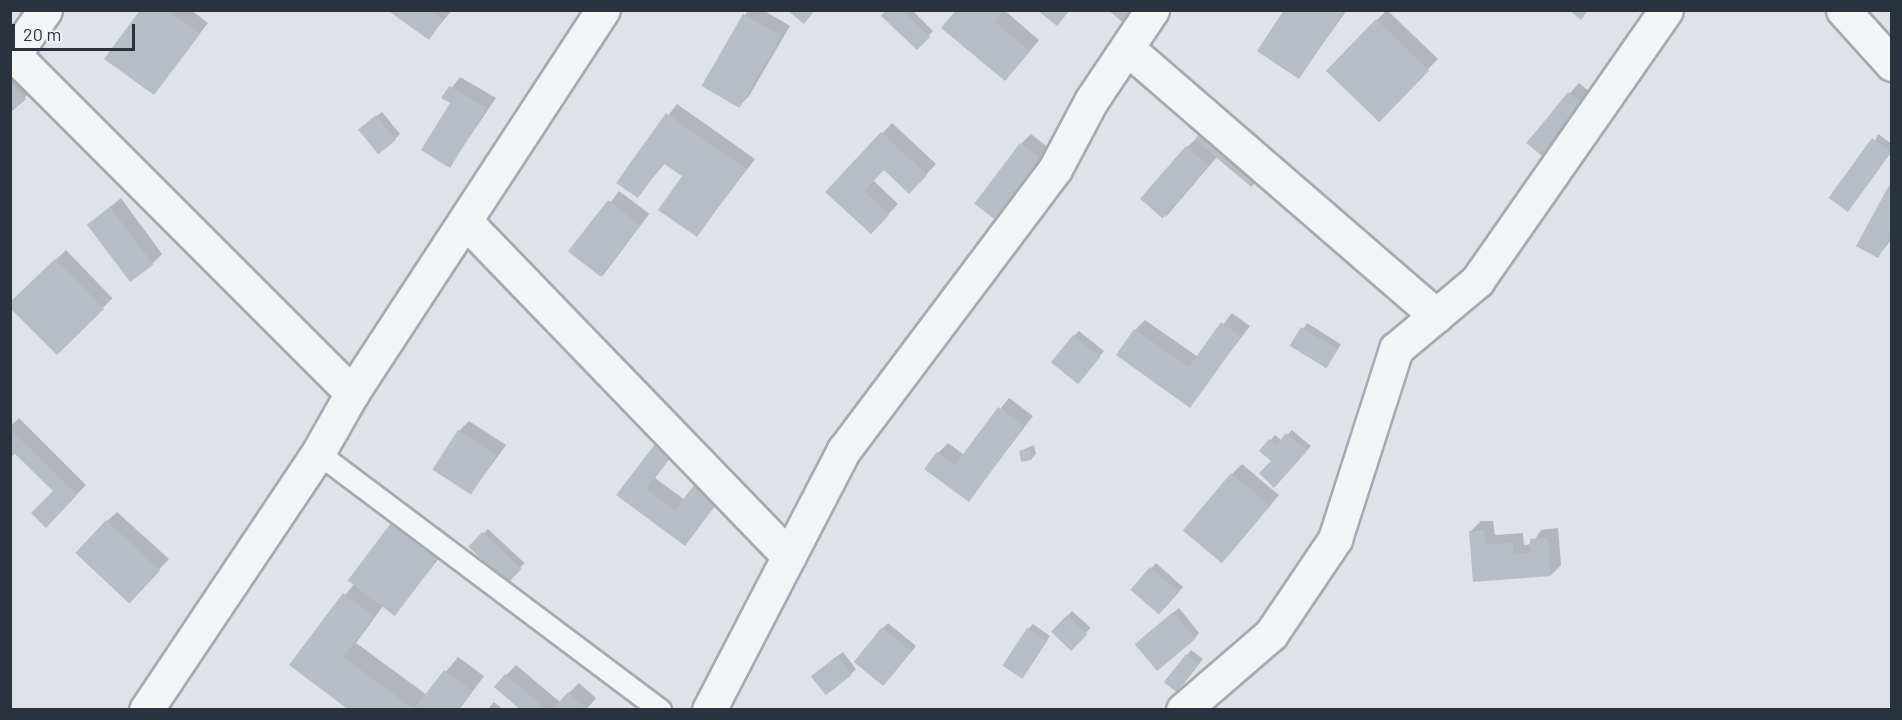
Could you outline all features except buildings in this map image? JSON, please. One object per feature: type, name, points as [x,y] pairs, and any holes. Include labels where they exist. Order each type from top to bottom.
[{"type":"street","points":[[45,10],[12,55],[352,393]]},
{"type":"street","points":[[147,710],[318,453],[352,393],[603,10]]},
{"type":"street","points":[[709,710],[844,450],[1055,170],[1091,101],[1152,10]]},
{"type":"street","points":[[1183,710],[1271,634],[1335,538],[1396,349],[1477,281],[1666,10]]},
{"type":"street","points":[[1843,10],[1892,64]]},
{"type":"street","points":[[1127,48],[1436,316]]},
{"type":"street","points":[[465,221],[789,556]]},
{"type":"lane","points":[[318,453],[660,710]]}]
